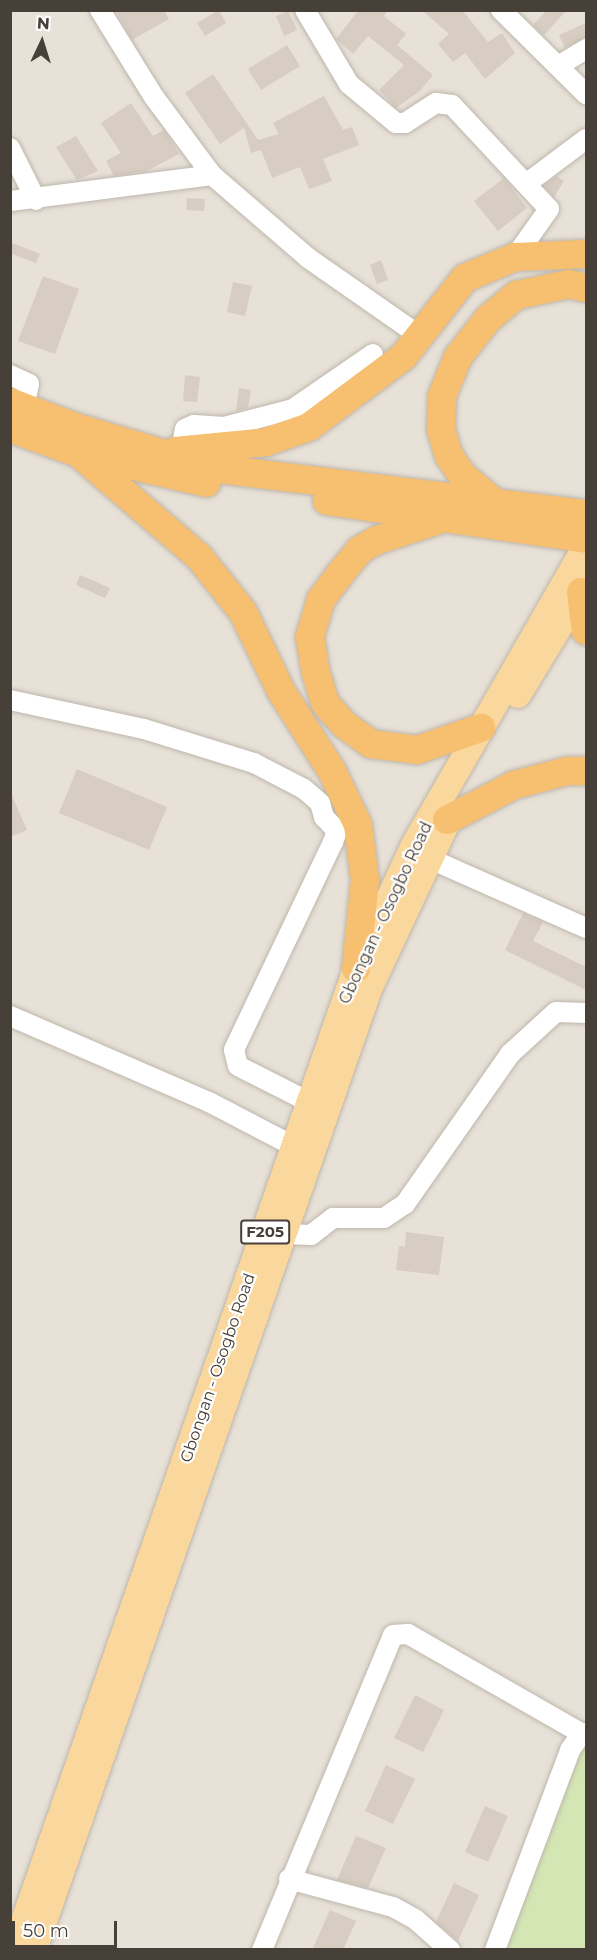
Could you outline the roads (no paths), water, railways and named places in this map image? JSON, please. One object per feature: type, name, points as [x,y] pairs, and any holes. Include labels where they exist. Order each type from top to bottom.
[{"type":"highway","points":[[169,451],[266,442],[309,427],[403,357],[465,278],[515,257],[586,254]]},
{"type":"highway","points":[[494,502],[462,476],[449,456],[441,429],[442,396],[458,357],[488,319],[517,295],[569,284],[586,288]]},
{"type":"highway","points":[[15,413],[169,451],[211,468],[494,502],[584,530]]},
{"type":"highway","points":[[15,413],[78,453],[156,517],[200,558],[243,612],[281,691],[332,771],[358,825],[365,880],[356,969]]},
{"type":"highway","points":[[78,453],[196,482],[443,519],[584,530]]},
{"type":"highway","points":[[443,519],[377,540],[354,558],[321,600],[310,637],[316,673],[325,703],[345,725],[371,744],[417,750],[481,728]]},
{"type":"highway","points":[[584,587],[586,631]]},
{"type":"highway","points":[[447,820],[514,785],[567,771],[586,771]]},
{"type":"main road","name":"Gbongan - Osogbo Road","points":[[14,1950],[356,969],[414,844],[481,728],[584,530]]},
{"type":"main road","name":"Gbongan - Osogbo Road","points":[[34,1950],[369,989],[447,820],[584,587]]},
{"type":"street","points":[[100,10],[154,97],[212,175],[308,258],[420,336]]},
{"type":"street","points":[[305,10],[350,84],[396,123],[405,123],[436,103],[452,105],[549,209],[515,257]]},
{"type":"street","points":[[501,10],[586,94]]},
{"type":"street","points":[[558,66],[586,49]]},
{"type":"street","points":[[526,184],[586,139]]},
{"type":"street","points":[[10,148],[36,200]]},
{"type":"street","points":[[10,201],[36,200],[212,175]]},
{"type":"street","points":[[169,451],[185,429],[194,425],[224,427],[293,409],[373,354]]},
{"type":"street","points":[[10,375],[30,384],[15,413]]},
{"type":"street","points":[[10,700],[144,729],[222,753],[282,776],[320,804],[324,817],[337,831],[234,1050],[238,1066],[309,1102]]},
{"type":"street","points":[[428,858],[586,928]]},
{"type":"street","points":[[285,1234],[312,1235],[333,1218],[384,1218],[405,1204],[510,1054],[556,1012],[586,1014]]},
{"type":"street","points":[[10,1016],[209,1102],[293,1146]]},
{"type":"street","points":[[262,1950],[289,1879],[393,1635],[408,1634],[584,1735],[570,1749],[495,1950]]},
{"type":"street","points":[[289,1879],[393,1907],[415,1919],[450,1950]]}]
